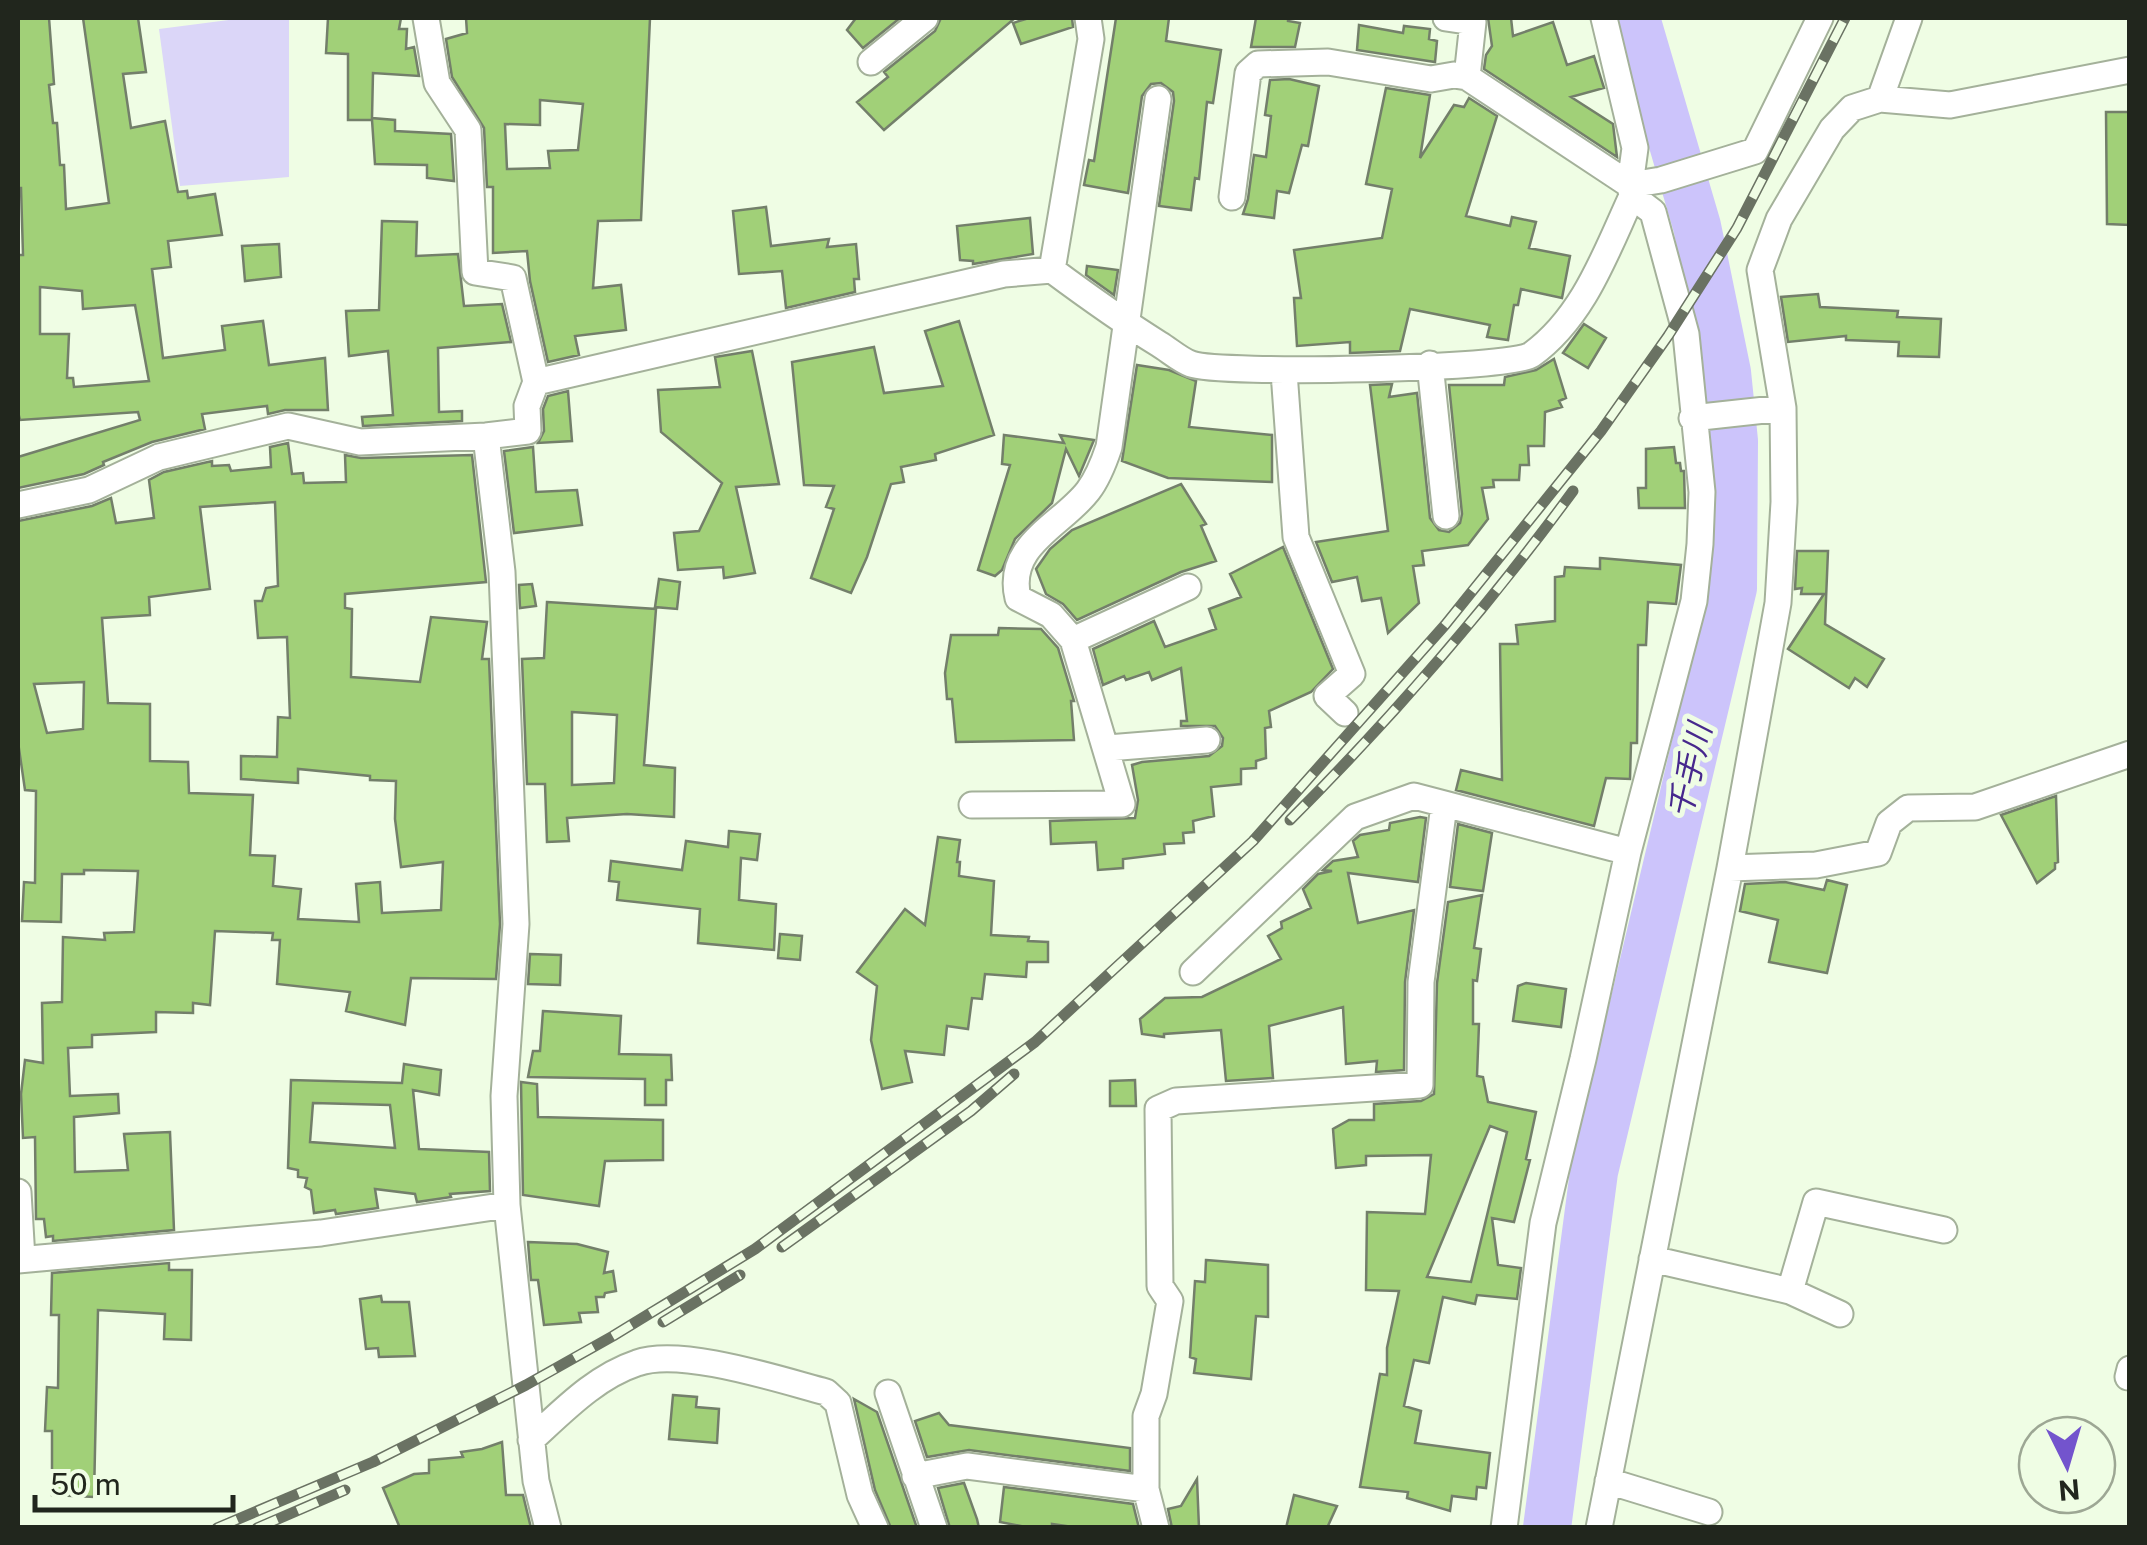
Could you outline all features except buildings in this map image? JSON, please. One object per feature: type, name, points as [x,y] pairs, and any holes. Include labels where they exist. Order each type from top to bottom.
[{"type":"street","points":[[18,506],[89,490],[158,457],[288,426],[360,442],[528,430],[527,406],[536,382],[514,278],[476,272],[468,130],[438,83],[426,18]]},
{"type":"street","points":[[871,62],[925,18]]},
{"type":"street","points":[[1052,270],[1092,39],[1088,18]]},
{"type":"street","points":[[1446,18],[1473,22],[1467,77]]},
{"type":"street","points":[[536,382],[1004,274],[1052,270],[1128,325],[1192,364],[1284,372],[1528,358],[1572,316],[1596,272],[1631,190],[1635,148],[1604,18]]},
{"type":"street","points":[[1631,190],[1755,151],[1820,18]]},
{"type":"street","points":[[1880,99],[1909,18]]},
{"type":"street","points":[[1232,197],[1248,73],[1258,64],[1328,62],[1431,79],[1467,77],[1631,190],[1653,212],[1686,334],[1698,417],[1702,492],[1694,600],[1628,852],[1543,1222],[1504,1528]]},
{"type":"street","points":[[1598,1528],[1730,868],[1778,603],[1784,502],[1760,270],[1779,220],[1832,128],[1852,108],[1880,99],[1950,105],[2130,70]]},
{"type":"street","points":[[972,805],[1122,804],[1073,640],[1050,615],[1018,598],[1014,582],[1036,537],[1088,492],[1109,447],[1158,98]]},
{"type":"street","points":[[1430,364],[1446,516]]},
{"type":"street","points":[[1284,372],[1296,537],[1352,674],[1328,696],[1345,712]]},
{"type":"street","points":[[1698,417],[1774,408]]},
{"type":"street","points":[[486,436],[502,572],[516,924],[504,1096],[507,1206],[536,1481],[548,1528]]},
{"type":"street","points":[[1073,640],[1188,586]]},
{"type":"street","points":[[1108,748],[1207,740]]},
{"type":"street","points":[[1730,868],[1816,865],[1878,854],[1889,823],[1908,808],[1976,807],[2130,754]]},
{"type":"street","points":[[1194,972],[1355,817],[1414,796],[1628,852]]},
{"type":"street","points":[[1156,1528],[1146,1489],[1146,1416],[1154,1394],[1170,1301],[1160,1286],[1158,1109],[1176,1102],[1420,1085],[1420,982],[1444,805]]},
{"type":"street","points":[[18,1192],[20,1259],[320,1233],[507,1206]]},
{"type":"street","points":[[1790,1291],[1816,1202],[1944,1230]]},
{"type":"street","points":[[1652,1260],[1790,1291],[1840,1314]]},
{"type":"street","points":[[532,1440],[580,1394],[638,1362],[662,1359],[710,1364],[826,1392],[838,1404],[860,1495],[874,1528]]},
{"type":"street","points":[[2128,1377],[2130,1368]]},
{"type":"street","points":[[888,1393],[934,1528]]},
{"type":"street","points":[[916,1476],[967,1466],[1146,1489]]},
{"type":"street","points":[[1608,1481],[1709,1512]]},
{"type":"shaded area","points":[[244,18],[289,18],[289,177],[180,186],[159,29]]},
{"type":"waterway","name":"千手川","points":[[1547,1528],[1594,1172],[1733,588],[1734,441],[1727,372],[1697,226],[1636,18]]},
{"type":"railway","points":[[217,1528],[373,1462],[526,1385],[755,1249],[1035,1042],[1253,841],[1445,625],[1601,431],[1737,228],[1845,18]]},
{"type":"railway","points":[[1290,820],[1438,661],[1573,491]]},
{"type":"railway","points":[[782,1247],[971,1111],[1014,1074]]},
{"type":"railway","points":[[663,1322],[740,1275]]},
{"type":"railway","points":[[257,1528],[345,1490]]}]
